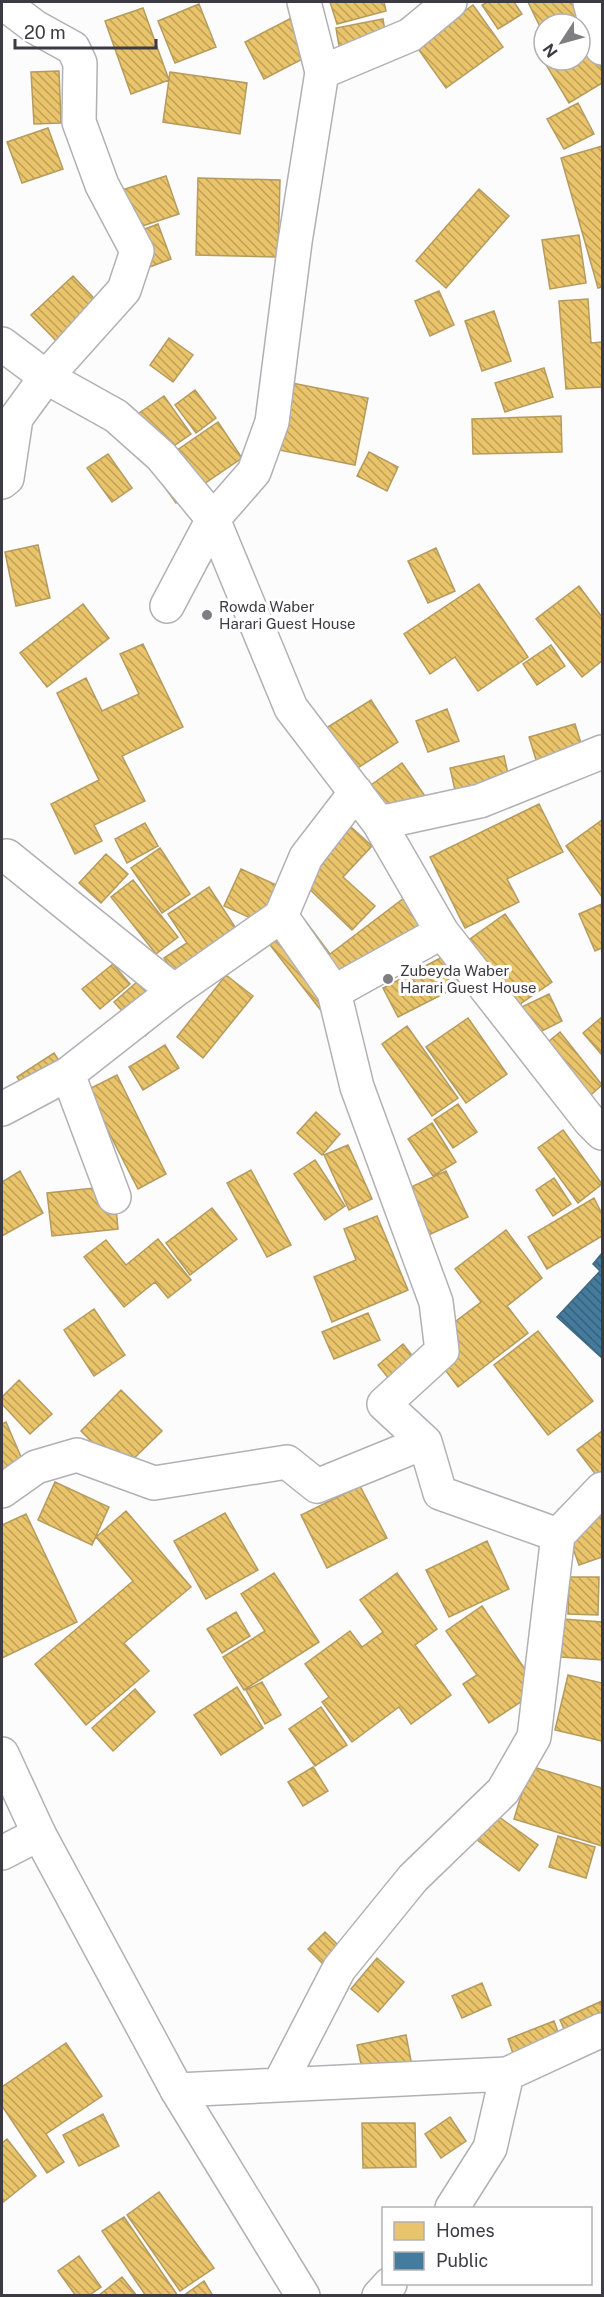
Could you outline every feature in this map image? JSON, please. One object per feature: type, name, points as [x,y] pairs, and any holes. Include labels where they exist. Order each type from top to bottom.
[{"type":"street","points":[[2,2],[35,27],[74,48],[81,63],[79,122],[102,184],[136,251],[124,290],[46,377],[16,418],[7,478],[2,483]]},
{"type":"street","points":[[166,606],[213,519],[254,472],[272,422],[295,242],[322,72],[304,2]]},
{"type":"street","points":[[322,72],[410,35],[450,2]]},
{"type":"street","points":[[590,2],[603,48]]},
{"type":"street","points":[[2,344],[46,377],[116,416],[161,456],[213,519],[291,708],[379,823],[442,932],[590,1121],[603,1133]]},
{"type":"street","points":[[379,823],[480,801],[603,752]]},
{"type":"street","points":[[2,1109],[68,1074],[174,991],[281,916],[306,857],[356,792]]},
{"type":"street","points":[[8,856],[174,991]]},
{"type":"street","points":[[281,916],[334,992],[357,1087],[436,1302],[442,1351],[384,1404],[425,1442],[440,1493],[558,1535]]},
{"type":"street","points":[[334,992],[442,932]]},
{"type":"street","points":[[68,1074],[114,1197]]},
{"type":"street","points":[[2,1491],[36,1467],[77,1455],[154,1483],[287,1462],[317,1486],[425,1442]]},
{"type":"street","points":[[279,2085],[339,1969],[413,1878],[503,1791],[534,1737],[558,1535],[603,1489]]},
{"type":"street","points":[[2,1754],[39,1834],[177,2090],[303,2295]]},
{"type":"street","points":[[2,1852],[39,1834]]},
{"type":"street","points":[[177,2090],[507,2074],[603,2030]]},
{"type":"street","points":[[453,2207],[490,2148],[507,2074]]},
{"type":"building: Homes","points":[[330,2],[384,2],[386,11],[337,24]]},
{"type":"building: Homes","points":[[488,2],[514,2],[522,14],[498,29],[482,5]]},
{"type":"building: Homes","points":[[528,2],[577,2],[582,12],[533,12]]},
{"type":"building: Homes","points":[[199,4],[216,47],[175,63],[158,21]]},
{"type":"building: Homes","points":[[473,5],[503,47],[446,88],[416,46]]},
{"type":"building: Homes","points":[[143,8],[169,80],[131,94],[105,21]]},
{"type":"building: Homes","points":[[301,13],[320,50],[264,79],[245,42]]},
{"type":"building: Homes","points":[[383,19],[388,50],[341,58],[336,28]]},
{"type":"building: Homes","points":[[592,51],[602,69],[602,83],[569,103],[550,72],[592,72]]},
{"type":"building: Homes","points":[[59,71],[61,123],[34,124],[31,72]]},
{"type":"building: Homes","points":[[170,72],[247,83],[240,134],[163,122]]},
{"type":"building: Homes","points":[[578,103],[594,134],[564,149],[547,119]]},
{"type":"building: Homes","points":[[48,128],[63,169],[22,183],[7,142]]},
{"type":"building: Homes","points":[[602,146],[602,287],[598,288],[561,158]]},
{"type":"building: Homes","points":[[166,176],[179,214],[112,236],[100,197]]},
{"type":"building: Homes","points":[[198,178],[280,180],[278,257],[196,255]]},
{"type":"building: Homes","points":[[479,189],[509,216],[446,288],[416,261]]},
{"type":"building: Homes","points":[[158,224],[171,259],[131,274],[118,239]]},
{"type":"building: Homes","points":[[579,235],[586,283],[550,289],[542,240]]},
{"type":"building: Homes","points":[[73,276],[108,313],[67,352],[31,315]]},
{"type":"building: Homes","points":[[439,291],[454,325],[430,336],[415,301]]},
{"type":"building: Homes","points":[[588,299],[591,343],[602,342],[602,387],[566,389],[559,301]]},
{"type":"building: Homes","points":[[494,311],[511,361],[482,371],[465,321]]},
{"type":"building: Homes","points":[[169,338],[193,355],[173,382],[150,365]]},
{"type":"building: Homes","points":[[544,368],[553,397],[505,412],[495,383]]},
{"type":"building: Homes","points":[[292,383],[368,398],[355,465],[279,450]]},
{"type":"building: Homes","points":[[195,390],[216,418],[196,433],[175,405]]},
{"type":"building: Homes","points":[[164,396],[191,434],[155,459],[129,420]]},
{"type":"building: Homes","points":[[561,416],[562,452],[473,454],[472,419]]},
{"type":"building: Homes","points":[[218,422],[242,458],[176,503],[151,468]]},
{"type":"building: Homes","points":[[369,452],[398,467],[387,491],[357,476]]},
{"type":"building: Homes","points":[[108,454],[132,488],[112,502],[87,468]]},
{"type":"building: Homes","points":[[38,545],[50,598],[16,606],[5,552]]},
{"type":"building: Homes","points":[[436,548],[455,591],[428,603],[408,561]]},
{"type":"building: Homes","points":[[479,584],[528,657],[478,691],[455,657],[430,674],[404,634]]},
{"type":"building: Homes","points":[[579,586],[602,617],[602,661],[582,677],[536,619]]},
{"type":"building: Homes","points":[[83,604],[109,638],[47,687],[20,653]]},
{"type":"building: Homes","points":[[143,644],[183,727],[122,756],[145,801],[94,825],[102,841],[75,854],[51,804],[99,780],[57,693],[86,678],[102,711],[139,694],[120,654]]},
{"type":"building: Homes","points":[[551,645],[565,666],[537,685],[523,664]]},
{"type":"building: Homes","points":[[371,700],[398,742],[350,773],[323,730]]},
{"type":"building: Homes","points":[[447,709],[459,741],[428,752],[416,721]]},
{"type":"building: Homes","points":[[575,724],[590,772],[544,786],[529,737]]},
{"type":"building: Homes","points":[[504,756],[514,800],[460,812],[450,768]]},
{"type":"building: Homes","points":[[402,763],[434,809],[396,835],[364,790]]},
{"type":"building: Homes","points":[[539,804],[563,852],[507,879],[519,902],[465,928],[430,857]]},
{"type":"building: Homes","points":[[602,820],[602,897],[566,846]]},
{"type":"building: Homes","points":[[145,823],[158,846],[127,863],[115,839]]},
{"type":"building: Homes","points":[[351,827],[372,846],[343,877],[375,906],[352,930],[301,881]]},
{"type":"building: Homes","points":[[160,848],[190,894],[162,913],[131,868]]},
{"type":"building: Homes","points":[[106,854],[128,874],[101,903],[79,883]]},
{"type":"building: Homes","points":[[241,869],[283,888],[266,925],[224,906]]},
{"type":"building: Homes","points":[[133,880],[178,937],[156,954],[111,897]]},
{"type":"building: Homes","points":[[209,887],[250,950],[187,993],[164,958],[187,943],[168,914]]},
{"type":"building: Homes","points":[[404,898],[432,935],[326,1017],[270,945],[304,919],[330,954]]},
{"type":"building: Homes","points":[[602,904],[602,948],[595,951],[579,914]]},
{"type":"building: Homes","points":[[505,914],[552,982],[510,1011],[463,944]]},
{"type":"building: Homes","points":[[448,954],[463,984],[398,1017],[383,988]]},
{"type":"building: Homes","points":[[113,964],[130,984],[100,1009],[82,989]]},
{"type":"building: Homes","points":[[146,974],[176,1007],[145,1036],[114,1002]]},
{"type":"building: Homes","points":[[226,975],[253,996],[203,1058],[177,1037]]},
{"type":"building: Homes","points":[[549,994],[562,1021],[522,1041],[509,1013]]},
{"type":"building: Homes","points":[[602,1017],[602,1055],[583,1033]]},
{"type":"building: Homes","points":[[468,1018],[507,1074],[466,1103],[426,1047]]},
{"type":"building: Homes","points":[[407,1026],[458,1098],[432,1116],[382,1044]]},
{"type":"building: Homes","points":[[560,1032],[602,1085],[575,1109],[531,1056]]},
{"type":"building: Homes","points":[[165,1045],[179,1068],[143,1090],[129,1067]]},
{"type":"building: Homes","points":[[54,1053],[74,1084],[37,1107],[17,1077]]},
{"type":"building: Homes","points":[[117,1075],[166,1174],[138,1189],[87,1090]]},
{"type":"building: Homes","points":[[458,1104],[477,1132],[453,1148],[434,1120]]},
{"type":"building: Homes","points":[[316,1112],[340,1134],[322,1155],[297,1133]]},
{"type":"building: Homes","points":[[432,1123],[456,1162],[433,1176],[408,1139]]},
{"type":"building: Homes","points":[[563,1130],[602,1184],[578,1203],[538,1148]]},
{"type":"building: Homes","points":[[348,1145],[372,1199],[349,1210],[324,1155]]},
{"type":"building: Homes","points":[[315,1160],[345,1206],[325,1220],[294,1174]]},
{"type":"building: Homes","points":[[251,1170],[291,1245],[267,1257],[227,1183]]},
{"type":"building: Homes","points":[[20,1171],[43,1213],[2,1236],[2,1182]]},
{"type":"building: Homes","points":[[446,1171],[468,1217],[422,1238],[400,1192]]},
{"type":"building: Homes","points":[[554,1178],[571,1204],[553,1216],[536,1190]]},
{"type":"building: Homes","points":[[114,1186],[118,1229],[52,1236],[47,1193]]},
{"type":"building: Homes","points":[[594,1198],[602,1214],[602,1236],[547,1269],[528,1237]]},
{"type":"building: Homes","points":[[212,1208],[237,1239],[190,1275],[166,1243]]},
{"type":"building: Homes","points":[[377,1216],[408,1290],[332,1322],[314,1277],[356,1260],[344,1229]]},
{"type":"building: Homes","points":[[506,1230],[542,1278],[507,1306],[528,1333],[458,1387],[426,1344],[481,1302],[455,1269]]},
{"type":"building: Homes","points":[[158,1239],[191,1280],[168,1298],[155,1282],[124,1307],[84,1257],[106,1240],[126,1265]]},
{"type":"building: Homes","points":[[94,1309],[125,1355],[94,1376],[64,1330]]},
{"type":"building: Homes","points":[[368,1313],[380,1340],[334,1359],[322,1332]]},
{"type":"building: Homes","points":[[538,1331],[593,1401],[548,1435],[494,1365]]},
{"type":"building: Homes","points":[[403,1344],[422,1368],[397,1389],[378,1365]]},
{"type":"building: Homes","points":[[19,1380],[52,1414],[30,1434],[2,1404],[2,1397]]},
{"type":"building: Homes","points":[[121,1390],[162,1431],[121,1471],[81,1431]]},
{"type":"building: Homes","points":[[6,1422],[31,1480],[2,1492],[2,1424]]},
{"type":"building: Homes","points":[[602,1431],[602,1471],[597,1476],[577,1450]]},
{"type":"building: Homes","points":[[55,1482],[109,1507],[92,1545],[38,1520]]},
{"type":"building: Homes","points":[[360,1486],[387,1538],[327,1568],[301,1515]]},
{"type":"building: Homes","points":[[602,1493],[602,1557],[579,1565],[559,1509]]},
{"type":"building: Homes","points":[[126,1511],[191,1587],[124,1643],[149,1671],[86,1725],[35,1664],[133,1581],[96,1537]]},
{"type":"building: Homes","points":[[225,1513],[258,1570],[206,1599],[174,1541]]},
{"type":"building: Homes","points":[[26,1514],[77,1622],[2,1658],[2,1525]]},
{"type":"building: Homes","points":[[487,1541],[509,1589],[449,1617],[426,1570]]},
{"type":"building: Homes","points":[[274,1573],[319,1642],[244,1690],[223,1657],[265,1631],[241,1594]]},
{"type":"building: Homes","points":[[397,1573],[437,1629],[415,1645],[451,1695],[411,1724],[399,1707],[352,1742],[322,1702],[329,1697],[305,1664],[350,1631],[362,1647],[383,1632],[360,1600]]},
{"type":"building: Homes","points":[[569,1577],[599,1577],[598,1615],[568,1614]]},
{"type":"building: Homes","points":[[482,1606],[539,1690],[489,1723],[463,1684],[477,1675],[446,1631]]},
{"type":"building: Homes","points":[[236,1612],[250,1636],[222,1653],[207,1629]]},
{"type":"building: Homes","points":[[563,1619],[602,1622],[602,1660],[561,1657]]},
{"type":"building: Homes","points":[[568,1675],[602,1683],[602,1741],[555,1730]]},
{"type":"building: Homes","points":[[262,1682],[281,1715],[265,1724],[246,1690]]},
{"type":"building: Homes","points":[[237,1687],[263,1728],[221,1755],[194,1715]]},
{"type":"building: Homes","points":[[135,1689],[155,1712],[113,1751],[92,1728]]},
{"type":"building: Homes","points":[[321,1707],[347,1745],[315,1766],[289,1729]]},
{"type":"building: Homes","points":[[530,1766],[602,1788],[602,1846],[514,1819]]},
{"type":"building: Homes","points":[[313,1767],[328,1791],[303,1806],[288,1782]]},
{"type":"building: Homes","points":[[495,1814],[538,1845],[519,1871],[476,1839]]},
{"type":"building: Homes","points":[[558,1836],[595,1847],[586,1878],[549,1867]]},
{"type":"building: Homes","points":[[325,1932],[351,1958],[334,1975],[308,1949]]},
{"type":"building: Homes","points":[[377,1958],[404,1982],[378,2012],[351,1989]]},
{"type":"building: Homes","points":[[482,1983],[491,2005],[462,2018],[452,1996]]},
{"type":"building: Homes","points":[[602,2001],[602,2045],[576,2056],[560,2020]]},
{"type":"building: Homes","points":[[554,2021],[569,2063],[522,2080],[508,2039]]},
{"type":"building: Homes","points":[[406,2035],[416,2087],[368,2097],[357,2045]]},
{"type":"building: Homes","points":[[66,2043],[102,2096],[46,2134],[64,2162],[47,2173],[2,2106],[2,2087]]},
{"type":"building: Homes","points":[[103,2114],[119,2146],[79,2166],[63,2135]]},
{"type":"building: Homes","points":[[450,2117],[466,2141],[441,2158],[425,2134]]},
{"type":"building: Homes","points":[[362,2123],[415,2123],[416,2167],[363,2168]]},
{"type":"building: Homes","points":[[7,2139],[36,2176],[2,2203],[2,2143]]},
{"type":"building: Homes","points":[[159,2192],[214,2268],[180,2291],[127,2215]]},
{"type":"building: Homes","points":[[124,2217],[178,2296],[146,2296],[102,2231]]},
{"type":"building: Homes","points":[[79,2256],[101,2287],[88,2296],[76,2296],[58,2271]]},
{"type":"building: Homes","points":[[122,2277],[137,2296],[98,2296]]},
{"type":"building: Homes","points":[[204,2281],[213,2296],[183,2296]]},
{"type":"building: Public","points":[[602,1253],[602,1358],[557,1317],[600,1271],[593,1264]]},
{"type":"place","name":"Rowda Waber Harari Guest House","points":[[207,615]]},
{"type":"place","name":"Zubeyda Waber Harari Guest House","points":[[388,979]]}]
